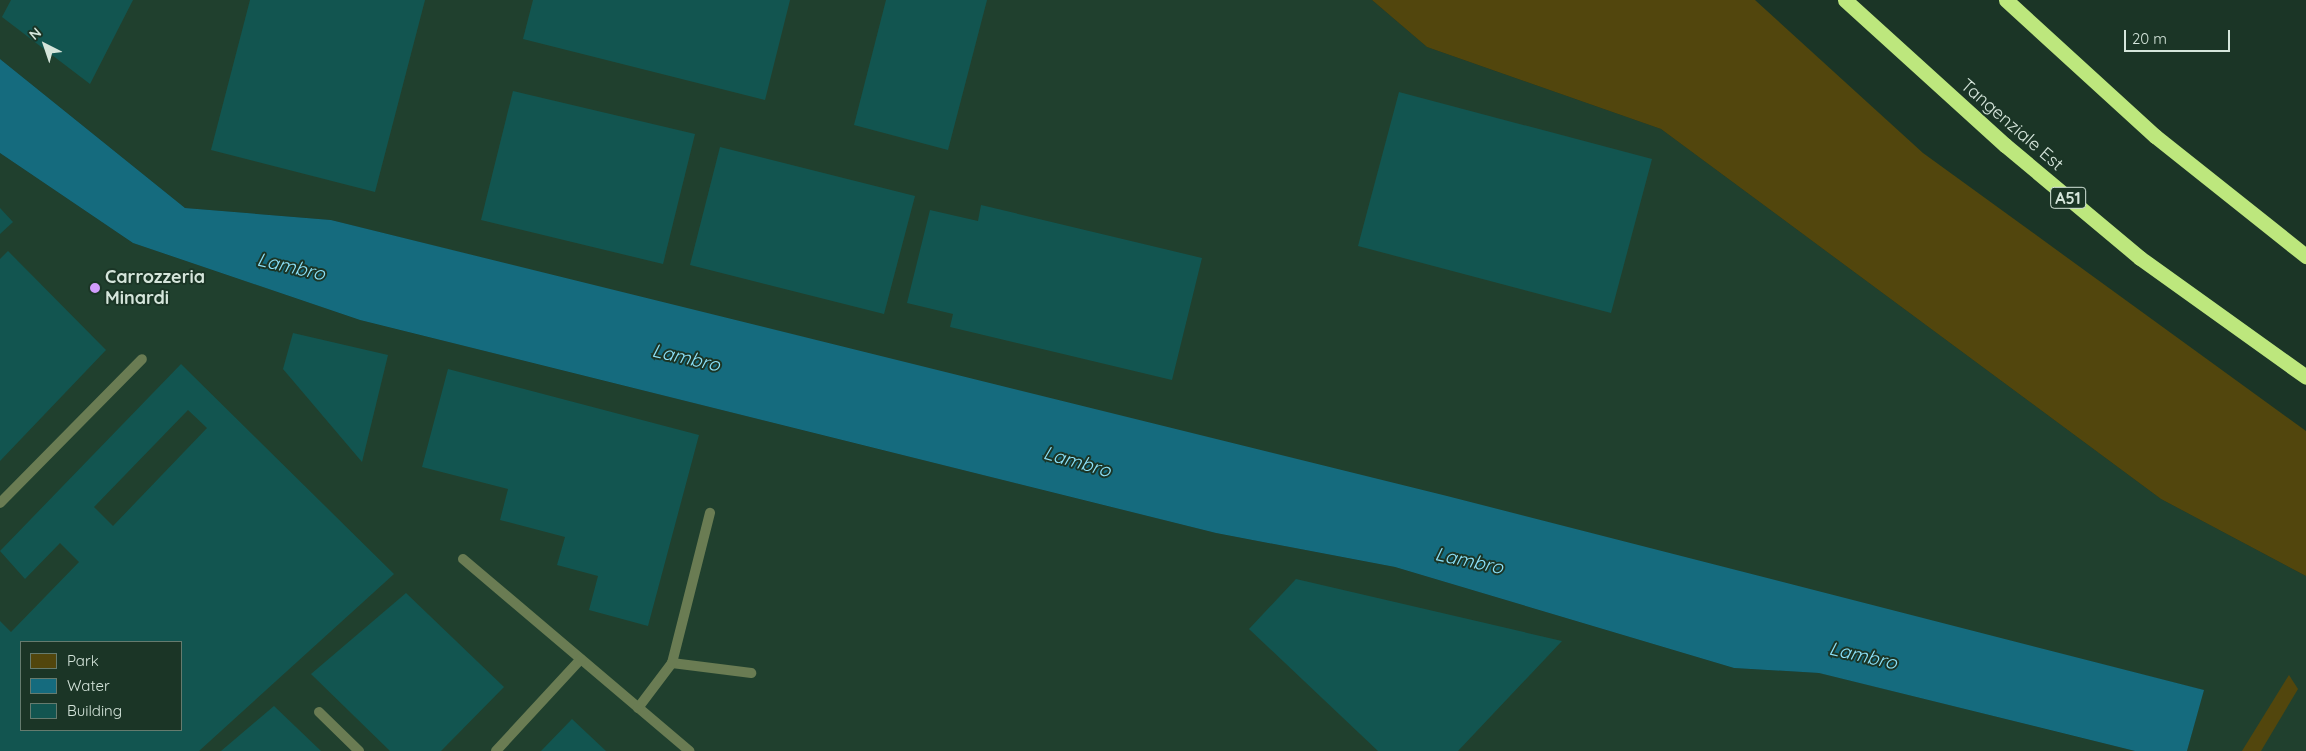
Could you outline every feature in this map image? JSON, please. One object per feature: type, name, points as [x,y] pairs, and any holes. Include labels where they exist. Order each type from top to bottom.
[{"type":"highway","name":"Tangenziale Est","points":[[1845,0],[2005,146],[2140,258],[2306,376]]},
{"type":"highway","points":[[2006,0],[2155,136],[2306,256]]},
{"type":"lane","points":[[0,503],[142,359]]},
{"type":"lane","points":[[638,708],[672,663],[710,513]]},
{"type":"lane","points":[[462,560],[689,751]]},
{"type":"lane","points":[[496,751],[580,659]]},
{"type":"lane","points":[[672,663],[751,673]]},
{"type":"lane","points":[[319,712],[359,751]]},
{"type":"shaded area","points":[[0,0],[1372,0],[1427,47],[1661,129],[2161,499],[2306,576],[2306,751],[2187,751],[2203,690],[331,220],[185,208],[0,59]]},
{"type":"shaded area","points":[[0,153],[133,243],[360,320],[1216,533],[1395,567],[1734,668],[1820,673],[2135,751],[0,751]]},
{"type":"green space","points":[[1372,0],[1755,0],[1923,153],[2306,431],[2306,576],[2161,499],[1661,129],[1427,47]]},
{"type":"green space","points":[[2289,675],[2298,689],[2261,751],[2242,751]]},
{"type":"water","name":"Lambro","points":[[0,59],[185,208],[331,220],[1447,496],[2204,690],[2187,751],[2135,751],[1819,673],[1734,668],[1395,567],[1216,533],[360,320],[133,243],[0,153]]},
{"type":"building","points":[[11,0],[133,0],[90,84],[2,17]]},
{"type":"building","points":[[250,0],[425,0],[375,192],[211,150]]},
{"type":"building","points":[[533,0],[790,0],[765,100],[523,39]]},
{"type":"building","points":[[886,0],[987,0],[948,150],[854,125]]},
{"type":"building","points":[[513,91],[695,134],[663,264],[481,220]]},
{"type":"building","points":[[1399,92],[1652,159],[1611,313],[1358,246]]},
{"type":"building","points":[[720,147],[915,196],[884,314],[690,265]]},
{"type":"building","points":[[981,205],[1202,258],[1172,380],[950,327],[953,314],[907,303],[930,210],[978,221]]},
{"type":"building","points":[[0,208],[13,222],[0,234]]},
{"type":"building","points":[[8,251],[106,350],[0,461],[0,259]]},
{"type":"building","points":[[293,333],[388,355],[362,462],[283,369]]},
{"type":"building","points":[[181,364],[394,574],[199,751],[0,751],[0,621],[11,632],[79,562],[60,543],[25,579],[0,551]],"holes":[[[188,410],[207,428],[113,526],[94,507]]]},
{"type":"building","points":[[448,369],[699,435],[648,626],[589,610],[598,576],[557,565],[565,537],[500,520],[508,489],[422,467]]},
{"type":"building","points":[[1296,579],[1562,641],[1458,751],[1378,751],[1249,629]]},
{"type":"building","points":[[406,593],[504,687],[441,751],[390,751],[311,674]]},
{"type":"building","points":[[274,706],[321,751],[221,751]]},
{"type":"building","points":[[572,719],[606,751],[541,751]]},
{"type":"place","name":"Carrozzeria Minardi","points":[[95,288]]}]
